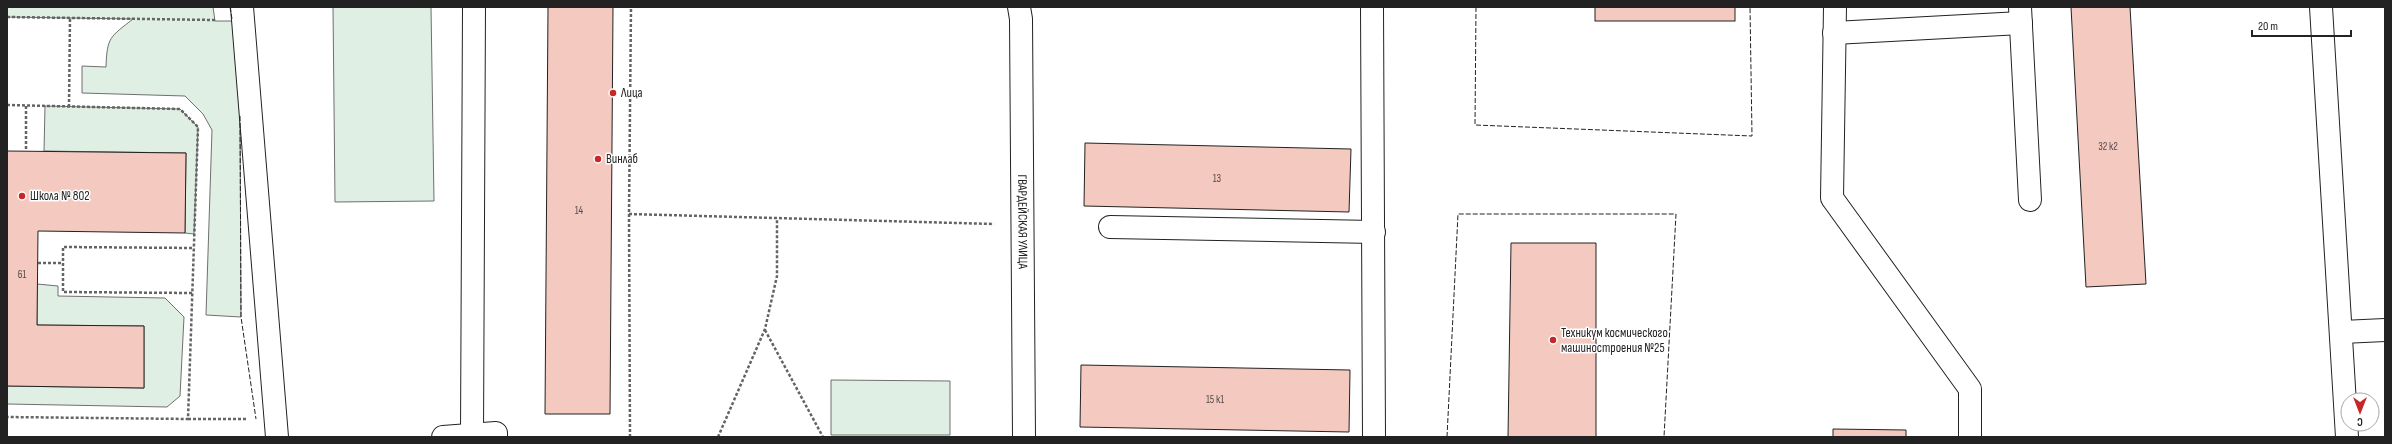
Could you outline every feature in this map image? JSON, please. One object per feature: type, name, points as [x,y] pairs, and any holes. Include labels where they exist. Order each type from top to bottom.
[{"type":"street","points":[[472,434],[474,7]]},
{"type":"street","name":"ГВАРДЕЙСКАЯ УЛИЦА","points":[[1019,7],[1021,19],[1024,437]]},
{"type":"street","points":[[1372,7],[1374,437]]},
{"type":"street","points":[[1835,7],[1832,198],[1970,389],[1970,437]]},
{"type":"street","points":[[2321,7],[2342,332],[2347,437]]},
{"type":"street","points":[[243,14],[277,428]]},
{"type":"street","points":[[1834,32],[2021,15],[2030,200]]},
{"type":"street","points":[[1110,227],[1374,232]]},
{"type":"street","points":[[2342,332],[2385,330]]},
{"type":"street","points":[[443,437],[496,433],[496,437]]},
{"type":"path","points":[[630,437],[629,214],[631,7]]},
{"type":"path","points":[[7,17],[70,18],[243,14]]},
{"type":"path","points":[[69,107],[70,18]]},
{"type":"path","points":[[7,105],[180,110],[198,127],[188,419]]},
{"type":"path","points":[[26,106],[26,151]]},
{"type":"path","points":[[629,214],[1023,225]]},
{"type":"path","points":[[718,437],[764,329],[777,276],[777,219]]},
{"type":"path","points":[[192,293],[63,292],[63,247],[194,248]]},
{"type":"path","points":[[38,263],[63,263]]},
{"type":"path","points":[[764,329],[823,437]]},
{"type":"path","points":[[7,417],[188,419],[277,428]]},
{"type":"green space","points":[[7,7],[213,7],[215,21],[243,21],[240,113],[241,317],[206,315],[212,130],[203,114],[185,96],[82,93],[82,66],[106,67],[107,49],[111,38],[133,19],[7,17]]},
{"type":"green space","points":[[333,7],[431,7],[434,201],[335,202]]},
{"type":"green space","points":[[45,106],[180,109],[198,127],[194,234],[185,233],[186,153],[44,151]]},
{"type":"green space","points":[[37,284],[58,286],[58,296],[165,298],[184,317],[180,396],[167,407],[7,404],[7,386],[144,388],[144,326],[37,325]]},
{"type":"green space","points":[[831,380],[950,381],[950,435],[831,435]]},
{"type":"building","points":[[548,7],[613,7],[610,414],[545,414]]},
{"type":"building","points":[[1595,7],[1735,7],[1735,21],[1595,21]]},
{"type":"building","points":[[2071,7],[2130,7],[2146,284],[2086,287]]},
{"type":"building","points":[[1085,143],[1351,149],[1349,212],[1084,206]]},
{"type":"building","points":[[7,151],[186,153],[185,233],[38,231],[37,325],[144,326],[144,388],[7,386]]},
{"type":"building","name":"Техникум космического машиностроения №25","points":[[1511,243],[1596,243],[1596,437],[1508,437]]},
{"type":"building","points":[[1081,365],[1350,370],[1349,432],[1080,427]]},
{"type":"building","points":[[1833,429],[1906,430],[1906,437],[1833,437]]},
{"type":"fence","points":[[230,7],[232,19]]},
{"type":"fence","points":[[1476,7],[1475,125],[1752,136],[1750,7]]},
{"type":"fence","points":[[240,116],[241,317],[256,419]]},
{"type":"fence","points":[[1447,437],[1458,214],[1676,214],[1664,437]]},
{"type":"place","name":"Лица","points":[[613,93]]},
{"type":"place","name":"Винлаб","points":[[598,159]]},
{"type":"place","name":"Школа № 802","points":[[22,196]]},
{"type":"place","name":"Техникум космического машиностроения №25","points":[[1553,340]]}]
